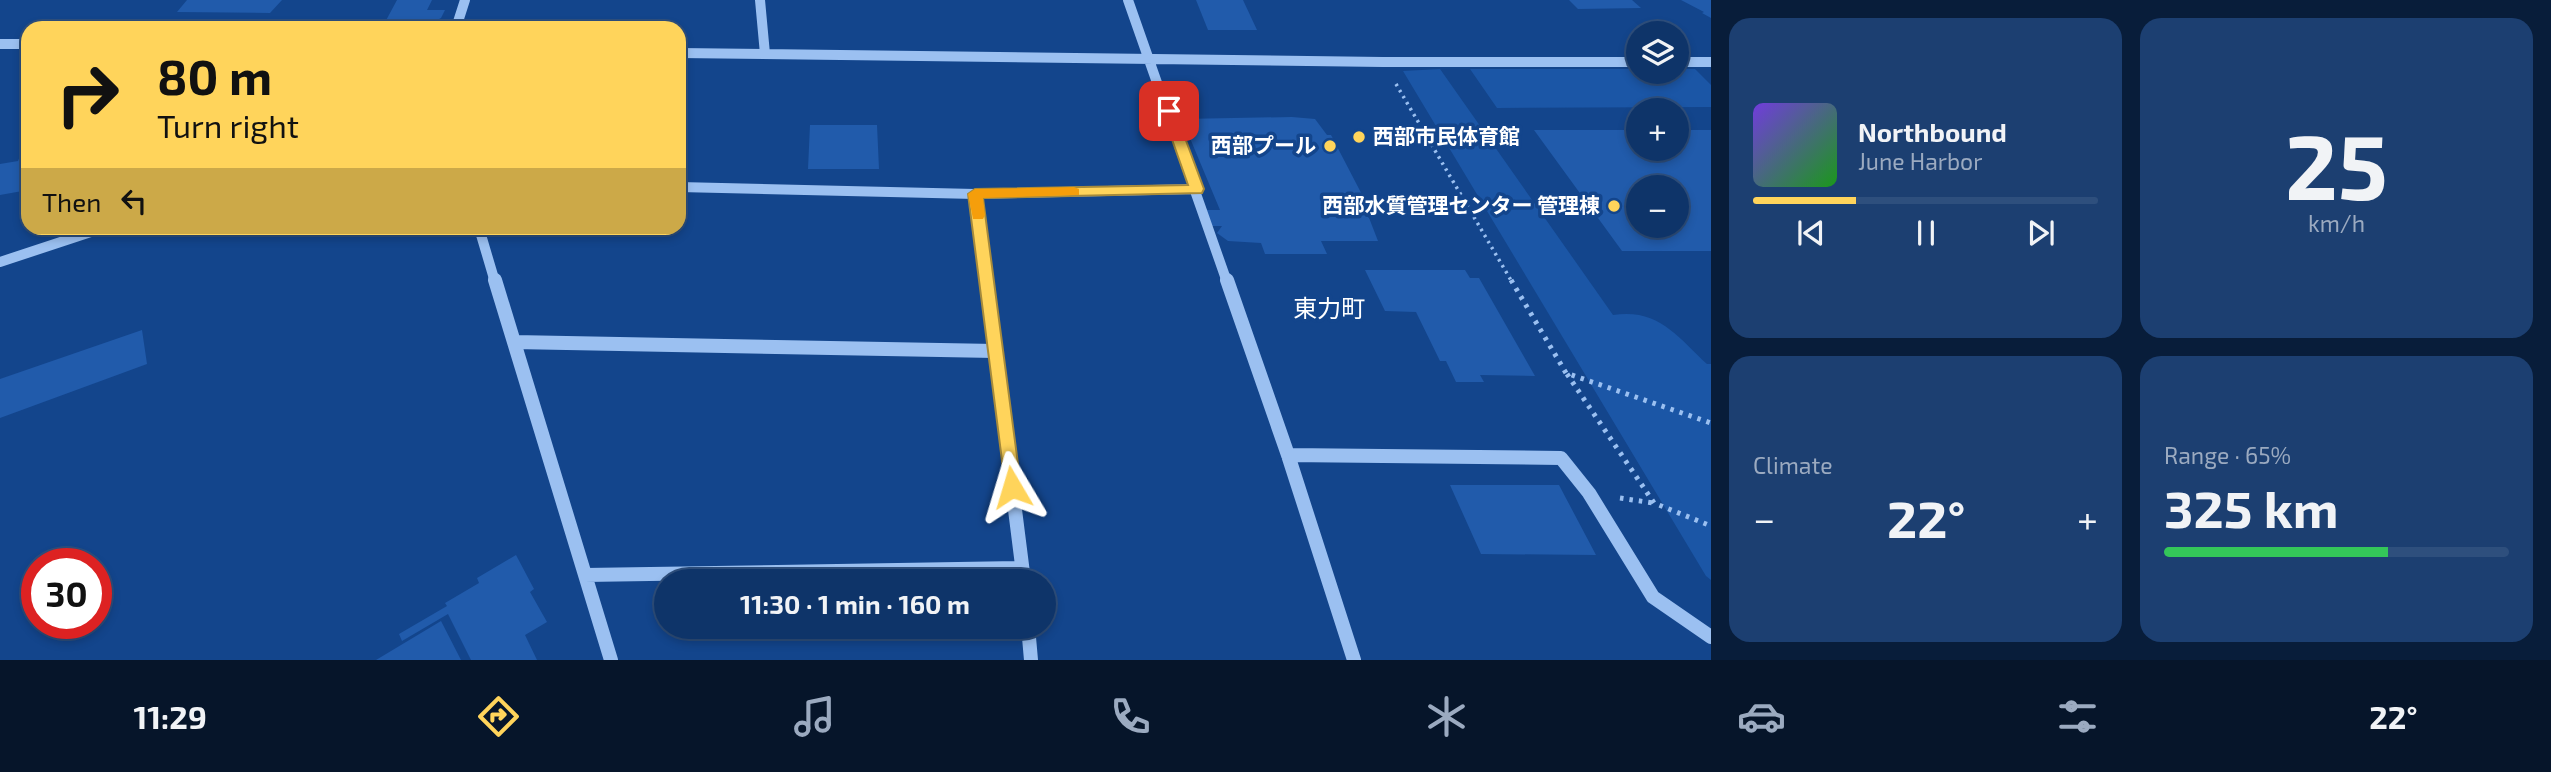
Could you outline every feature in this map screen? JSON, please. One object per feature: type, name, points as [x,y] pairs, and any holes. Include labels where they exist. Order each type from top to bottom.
[{"type":"street","points":[[458,21],[465,0]]},
{"type":"street","points":[[760,0],[765,54]]},
{"type":"street","points":[[1128,0],[1197,189],[1288,455],[1354,660]]},
{"type":"street","points":[[0,44],[21,44]]},
{"type":"street","points":[[686,53],[1383,62],[1626,62]]},
{"type":"street","points":[[1689,62],[1711,62]]},
{"type":"street","points":[[686,187],[975,194],[1197,189]]},
{"type":"street","points":[[975,194],[1022,569]]},
{"type":"street","points":[[0,262],[82,235]]},
{"type":"street","points":[[481,235],[611,660]]},
{"type":"street","points":[[514,342],[995,351]]},
{"type":"street","points":[[1288,455],[1562,458],[1589,493],[1653,597],[1711,637]]},
{"type":"street","points":[[585,575],[654,575]]},
{"type":"street","points":[[1029,639],[1031,660]]},
{"type":"path","points":[[1383,62],[1566,373],[1654,503],[1711,526]]},
{"type":"path","points":[[1566,373],[1711,423]]},
{"type":"shaded area","points":[[1440,69],[1613,315],[1629,314],[1655,320],[1676,334],[1707,364],[1711,364],[1711,580],[1706,576],[1403,71]]},
{"type":"shaded area","points":[[1470,69],[1626,69],[1626,84],[1689,84],[1689,69],[1695,69],[1711,85],[1711,107],[1689,107],[1689,98],[1626,98],[1626,107],[1497,108]]},
{"type":"building","points":[[187,0],[282,0],[270,13],[177,12]]},
{"type":"building","points":[[397,0],[432,0],[427,10],[445,10],[441,18],[435,21],[386,21]]},
{"type":"building","points":[[1196,0],[1243,0],[1257,30],[1208,30]]},
{"type":"building","points":[[1569,0],[1632,0],[1641,8],[1578,9]]},
{"type":"building","points":[[1681,0],[1711,0],[1711,18],[1702,13],[1704,12]]},
{"type":"building","points":[[1182,119],[1315,119],[1327,135],[1331,135],[1370,210],[1366,210],[1378,241],[1321,241],[1327,254],[1265,254],[1261,243],[1228,241],[1217,233],[1222,226],[1209,226],[1203,210],[1220,210]]},
{"type":"building","points":[[810,125],[877,125],[879,169],[808,169]]},
{"type":"building","name":"西部水質管理センター 管理棟","points":[[1534,130],[1626,130],[1626,161],[1689,161],[1689,130],[1711,130],[1711,251],[1622,251]]},
{"type":"building","points":[[20,156],[21,191],[0,195],[0,164],[18,161]]},
{"type":"building","points":[[1365,270],[1465,270],[1470,278],[1479,278],[1535,376],[1480,375],[1484,382],[1456,382],[1446,361],[1440,361],[1416,312],[1385,311]]},
{"type":"building","points":[[142,330],[147,364],[0,418],[0,379]]},
{"type":"building","points":[[1450,485],[1559,485],[1596,555],[1481,554]]},
{"type":"building","points":[[516,555],[534,589],[530,592],[547,622],[525,635],[537,660],[471,660],[448,614],[402,641],[399,634],[447,606],[445,603],[479,583],[477,578]]},
{"type":"building","points":[[441,621],[461,660],[376,660]]},
{"type":"slow traffic","points":[[978,215],[975,194],[1074,192]]},
{"type":"place","name":"西部市民体育館","points":[[1359,137]]},
{"type":"place","name":"西部プール","points":[[1330,146]]},
{"type":"place","name":"西部水質管理センター 管理棟","points":[[1614,206]]},
{"type":"district","name":"東力町","points":[[1329,309]]},
{"type":"route","points":[[1012,487],[975,194],[1197,189],[1169,111]]}]
